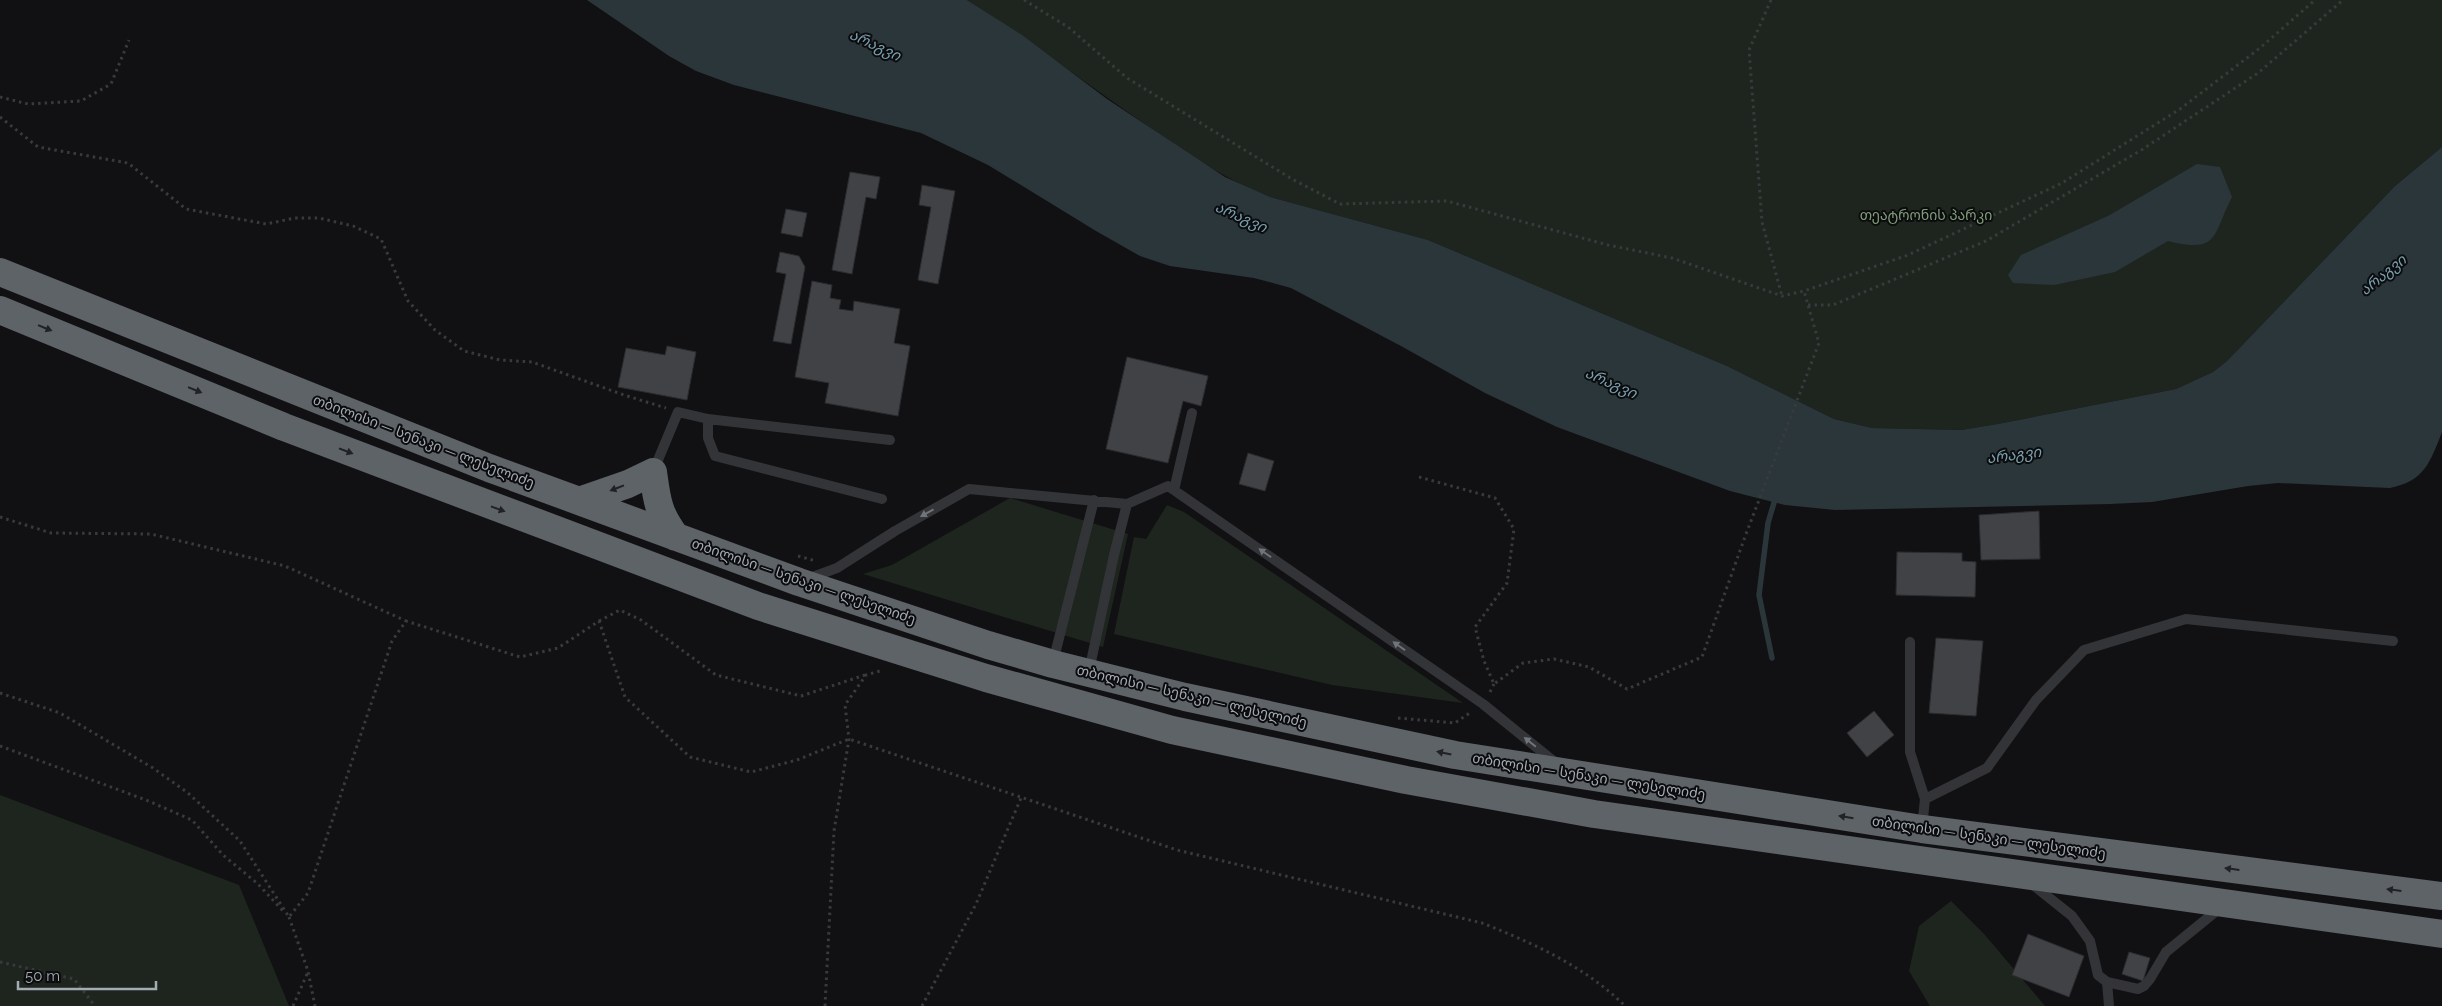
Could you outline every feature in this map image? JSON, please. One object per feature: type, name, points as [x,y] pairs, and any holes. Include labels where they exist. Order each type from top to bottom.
[{"type":"highway","name":"თბილისი — სენაკი — ლესელიძე","points":[[0,272],[471,460],[579,501],[799,582],[988,645],[1053,664],[1185,697],[1455,755],[1922,829],[2442,896]]},
{"type":"highway","points":[[0,310],[284,427],[477,502],[758,606],[986,678],[1172,730],[1406,780],[1594,814],[2442,934]]},
{"type":"highway","points":[[579,501],[628,484],[653,472],[656,499],[662,518],[676,537]]},
{"type":"lane","points":[[653,472],[678,412],[708,419],[890,440]]},
{"type":"lane","points":[[1171,488],[1192,413]]},
{"type":"lane","points":[[708,419],[708,438],[715,456],[882,499]]},
{"type":"lane","points":[[799,582],[837,568],[895,531],[970,489],[1127,504],[1171,488]]},
{"type":"lane","points":[[1171,488],[1483,704],[1568,772]]},
{"type":"lane","points":[[1053,664],[1094,500]]},
{"type":"lane","points":[[1089,673],[1127,504]]},
{"type":"lane","points":[[1925,799],[1987,768],[2036,700],[2084,650],[2186,619],[2393,641]]},
{"type":"lane","points":[[1910,642],[1910,752],[1925,799],[1922,829]]},
{"type":"lane","points":[[2022,875],[2072,916],[2090,941],[2098,975],[2107,982],[2138,989],[2144,986],[2166,952],[2225,904]]},
{"type":"lane","points":[[2107,982],[2109,1006]]},
{"type":"path","points":[[1024,0],[1068,27],[1127,78],[1292,179],[1340,204],[1447,201],[1608,245],[1672,258],[1782,296],[1804,291],[1908,255],[2062,183],[2180,109],[2260,48],[2315,0]]},
{"type":"path","points":[[1771,0],[1749,50],[1762,222],[1782,296]]},
{"type":"path","points":[[1808,305],[1833,305],[1986,241],[2143,149],[2258,73],[2343,0]]},
{"type":"path","points":[[0,97],[28,104],[81,101],[111,84],[129,40]]},
{"type":"path","points":[[0,117],[38,147],[128,163],[186,209],[266,224],[295,218],[319,218],[353,226],[381,239],[408,301],[435,330],[464,351],[500,360],[532,362],[678,412]]},
{"type":"path","points":[[1419,477],[1495,498],[1514,529],[1507,583],[1475,627],[1484,661],[1494,684],[1523,663],[1554,659],[1589,667],[1626,689],[1702,657],[1746,534],[1820,343],[1804,291]]},
{"type":"path","points":[[0,517],[51,533],[151,534],[285,566],[406,621],[520,657],[558,648],[599,621],[620,610],[641,620],[716,675],[801,696],[885,669]]},
{"type":"path","points":[[790,553],[837,568]]},
{"type":"path","points":[[289,917],[308,893],[392,642],[406,621]]},
{"type":"path","points":[[599,621],[625,697],[690,757],[751,772],[797,760],[849,739],[1178,850],[1482,923],[1530,942],[1606,986],[1625,1006]]},
{"type":"path","points":[[825,1006],[834,831],[849,739],[846,705],[866,675]]},
{"type":"path","points":[[0,693],[60,713],[153,768],[188,794],[240,841],[289,917],[308,972],[315,1006]]},
{"type":"path","points":[[1393,718],[1455,723],[1483,704]]},
{"type":"path","points":[[0,746],[146,800],[192,820],[223,856],[258,884],[289,917]]},
{"type":"path","points":[[922,1006],[976,904],[1021,798]]},
{"type":"path","points":[[0,962],[74,979],[95,1006]]},
{"type":"path","points":[[293,1006],[308,972]]},
{"type":"green space","name":"თეატრონის პარკი","points":[[967,0],[2442,0],[2442,147],[2395,186],[2227,361],[2213,372],[2176,389],[1998,424],[1961,430],[1872,428],[1834,419],[1727,366],[1428,240],[1270,197],[1255,191],[1188,153]]},
{"type":"green space","points":[[1010,498],[1128,534],[1103,647],[863,574],[892,565]]},
{"type":"green space","points":[[1167,505],[1184,512],[1463,703],[1332,685],[1114,634],[1134,537],[1146,539]]},
{"type":"green space","points":[[0,795],[239,885],[289,1006],[0,1006]]},
{"type":"green space","points":[[1951,901],[1985,935],[2045,1006],[1930,1006],[1909,971],[1919,926]]},
{"type":"water","name":"არაგვი","points":[[587,0],[967,0],[1022,35],[1107,99],[1225,177],[1270,197],[1428,240],[1727,366],[1834,419],[1872,428],[1961,430],[1998,424],[2176,389],[2213,372],[2227,361],[2395,186],[2442,147],[2442,432],[2434,453],[2424,469],[2411,481],[2390,488],[2278,483],[2248,486],[2152,502],[2110,504],[1835,510],[1785,505],[1730,491],[1557,427],[1485,393],[1291,288],[1254,278],[1170,266],[1140,256],[988,165],[921,133],[734,85],[696,71],[669,56]]},
{"type":"water","points":[[2197,164],[2220,167],[2232,197],[2217,231],[2206,243],[2197,245],[2168,241],[2115,272],[2054,285],[2013,283],[2008,275],[2021,255],[2108,216]]},
{"type":"building","points":[[850,172],[880,177],[876,199],[866,197],[852,274],[832,270]]},
{"type":"building","points":[[922,185],[955,191],[938,284],[918,280],[931,207],[919,205]]},
{"type":"building","points":[[786,209],[807,213],[802,237],[781,233]]},
{"type":"building","points":[[780,252],[799,256],[805,267],[791,344],[773,341],[786,274],[776,272]]},
{"type":"building","points":[[812,281],[832,285],[830,298],[841,300],[839,309],[853,311],[854,301],[900,309],[894,343],[910,346],[898,416],[825,403],[829,383],[795,377]]},
{"type":"building","points":[[667,346],[696,352],[687,400],[618,387],[626,348],[665,355]]},
{"type":"building","points":[[1127,357],[1208,376],[1201,406],[1183,401],[1168,463],[1106,449]]},
{"type":"building","points":[[1248,453],[1274,461],[1265,491],[1239,484]]},
{"type":"building","points":[[2039,511],[2040,559],[1981,560],[1979,515]]},
{"type":"building","points":[[1897,552],[1962,553],[1962,561],[1976,562],[1975,597],[1896,595]]},
{"type":"building","points":[[1936,638],[1983,641],[1976,716],[1929,713]]},
{"type":"building","points":[[1874,711],[1894,735],[1867,757],[1847,733]]},
{"type":"building","points":[[2028,934],[2084,956],[2069,997],[2012,975]]},
{"type":"building","points":[[2129,952],[2150,958],[2143,981],[2122,974]]},
{"type":"waterway","points":[[1772,658],[1759,595],[1768,523],[1776,496]]}]
